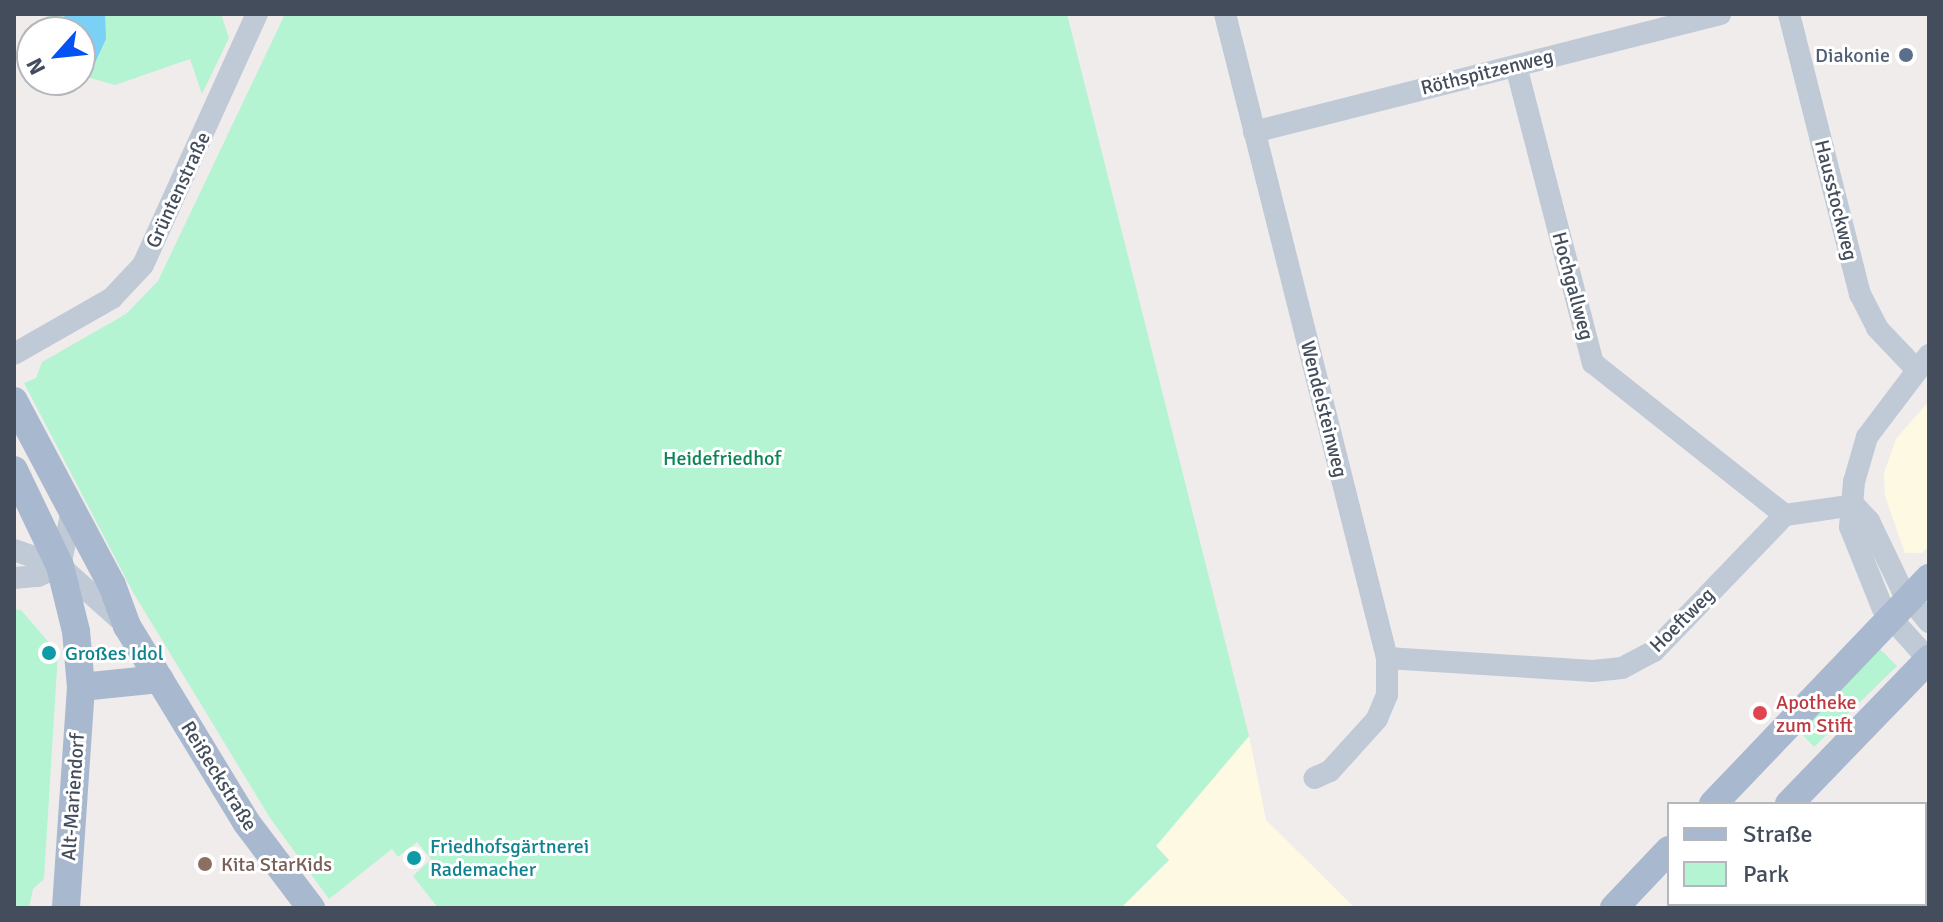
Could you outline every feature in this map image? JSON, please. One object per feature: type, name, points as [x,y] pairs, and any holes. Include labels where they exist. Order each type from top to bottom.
[{"type":"main road","name":"Reißeckstraße","points":[[14,401],[72,510],[127,626],[246,822],[311,908]]},
{"type":"main road","name":"Alt-Mariendorf","points":[[14,470],[60,566],[75,623],[81,687],[66,908]]},
{"type":"main road","points":[[1715,802],[1929,578]]},
{"type":"main road","points":[[1791,802],[1929,660]]},
{"type":"main road","points":[[81,687],[160,679]]},
{"type":"main road","points":[[1614,908],[1667,852]]},
{"type":"street","name":"Grüntenstraße","points":[[14,354],[112,298],[143,265],[257,14]]},
{"type":"street","name":"Wendelsteinweg","points":[[1225,14],[1387,658],[1387,695],[1377,719],[1330,771],[1314,778]]},
{"type":"street","name":"Röthspitzenweg","points":[[1254,132],[1720,14]]},
{"type":"street","name":"Hausstockweg","points":[[1789,14],[1860,294],[1877,328],[1922,362]]},
{"type":"street","name":"Hochgallweg","points":[[1516,66],[1593,363],[1785,515]]},
{"type":"street","points":[[1922,362],[1867,437],[1854,482],[1854,505],[1869,521],[1898,609],[1929,660]]},
{"type":"street","points":[[1785,515],[1854,505]]},
{"type":"street","points":[[60,566],[72,510]]},
{"type":"street","name":"Hoeftweg","points":[[1387,658],[1593,671],[1633,664],[1664,641],[1785,515]]},
{"type":"street","points":[[14,550],[60,566],[127,626]]},
{"type":"street","points":[[14,578],[38,576],[60,566]]},
{"type":"street","points":[[1898,609],[1929,622]]},
{"type":"shaded area","points":[[1929,401],[1929,546],[1922,553],[1905,553],[1885,496],[1884,473],[1896,439]]},
{"type":"shaded area","points":[[1249,736],[1266,820],[1355,908],[1121,908],[1169,860],[1156,846]]},
{"type":"green space","points":[[221,14],[229,38],[202,94],[190,59],[115,85],[96,80],[96,16],[47,16]]},
{"type":"green space","name":"Heidefriedhof","points":[[285,14],[1067,14],[1249,736],[1156,846],[1169,860],[1121,908],[438,908],[413,876],[431,859],[417,842],[398,857],[392,849],[329,899],[270,818],[134,594],[24,383],[36,378],[42,362],[126,314],[158,281]]},
{"type":"green space","points":[[14,609],[21,610],[58,653],[44,879],[33,889],[29,908],[14,908]]},
{"type":"green space","points":[[1878,647],[1897,666],[1814,747],[1800,732]]},
{"type":"water","points":[[105,14],[106,39],[96,61],[96,16],[64,16]]},
{"type":"place","name":"Diakonie","points":[[1906,55]]},
{"type":"place","name":"Großes Idol","points":[[49,653]]},
{"type":"place","name":"Apotheke zum Stift","points":[[1760,713]]},
{"type":"place","name":"Friedhofsgärtnerei Rademacher","points":[[414,858]]},
{"type":"place","name":"Kita StarKids","points":[[205,864]]}]
